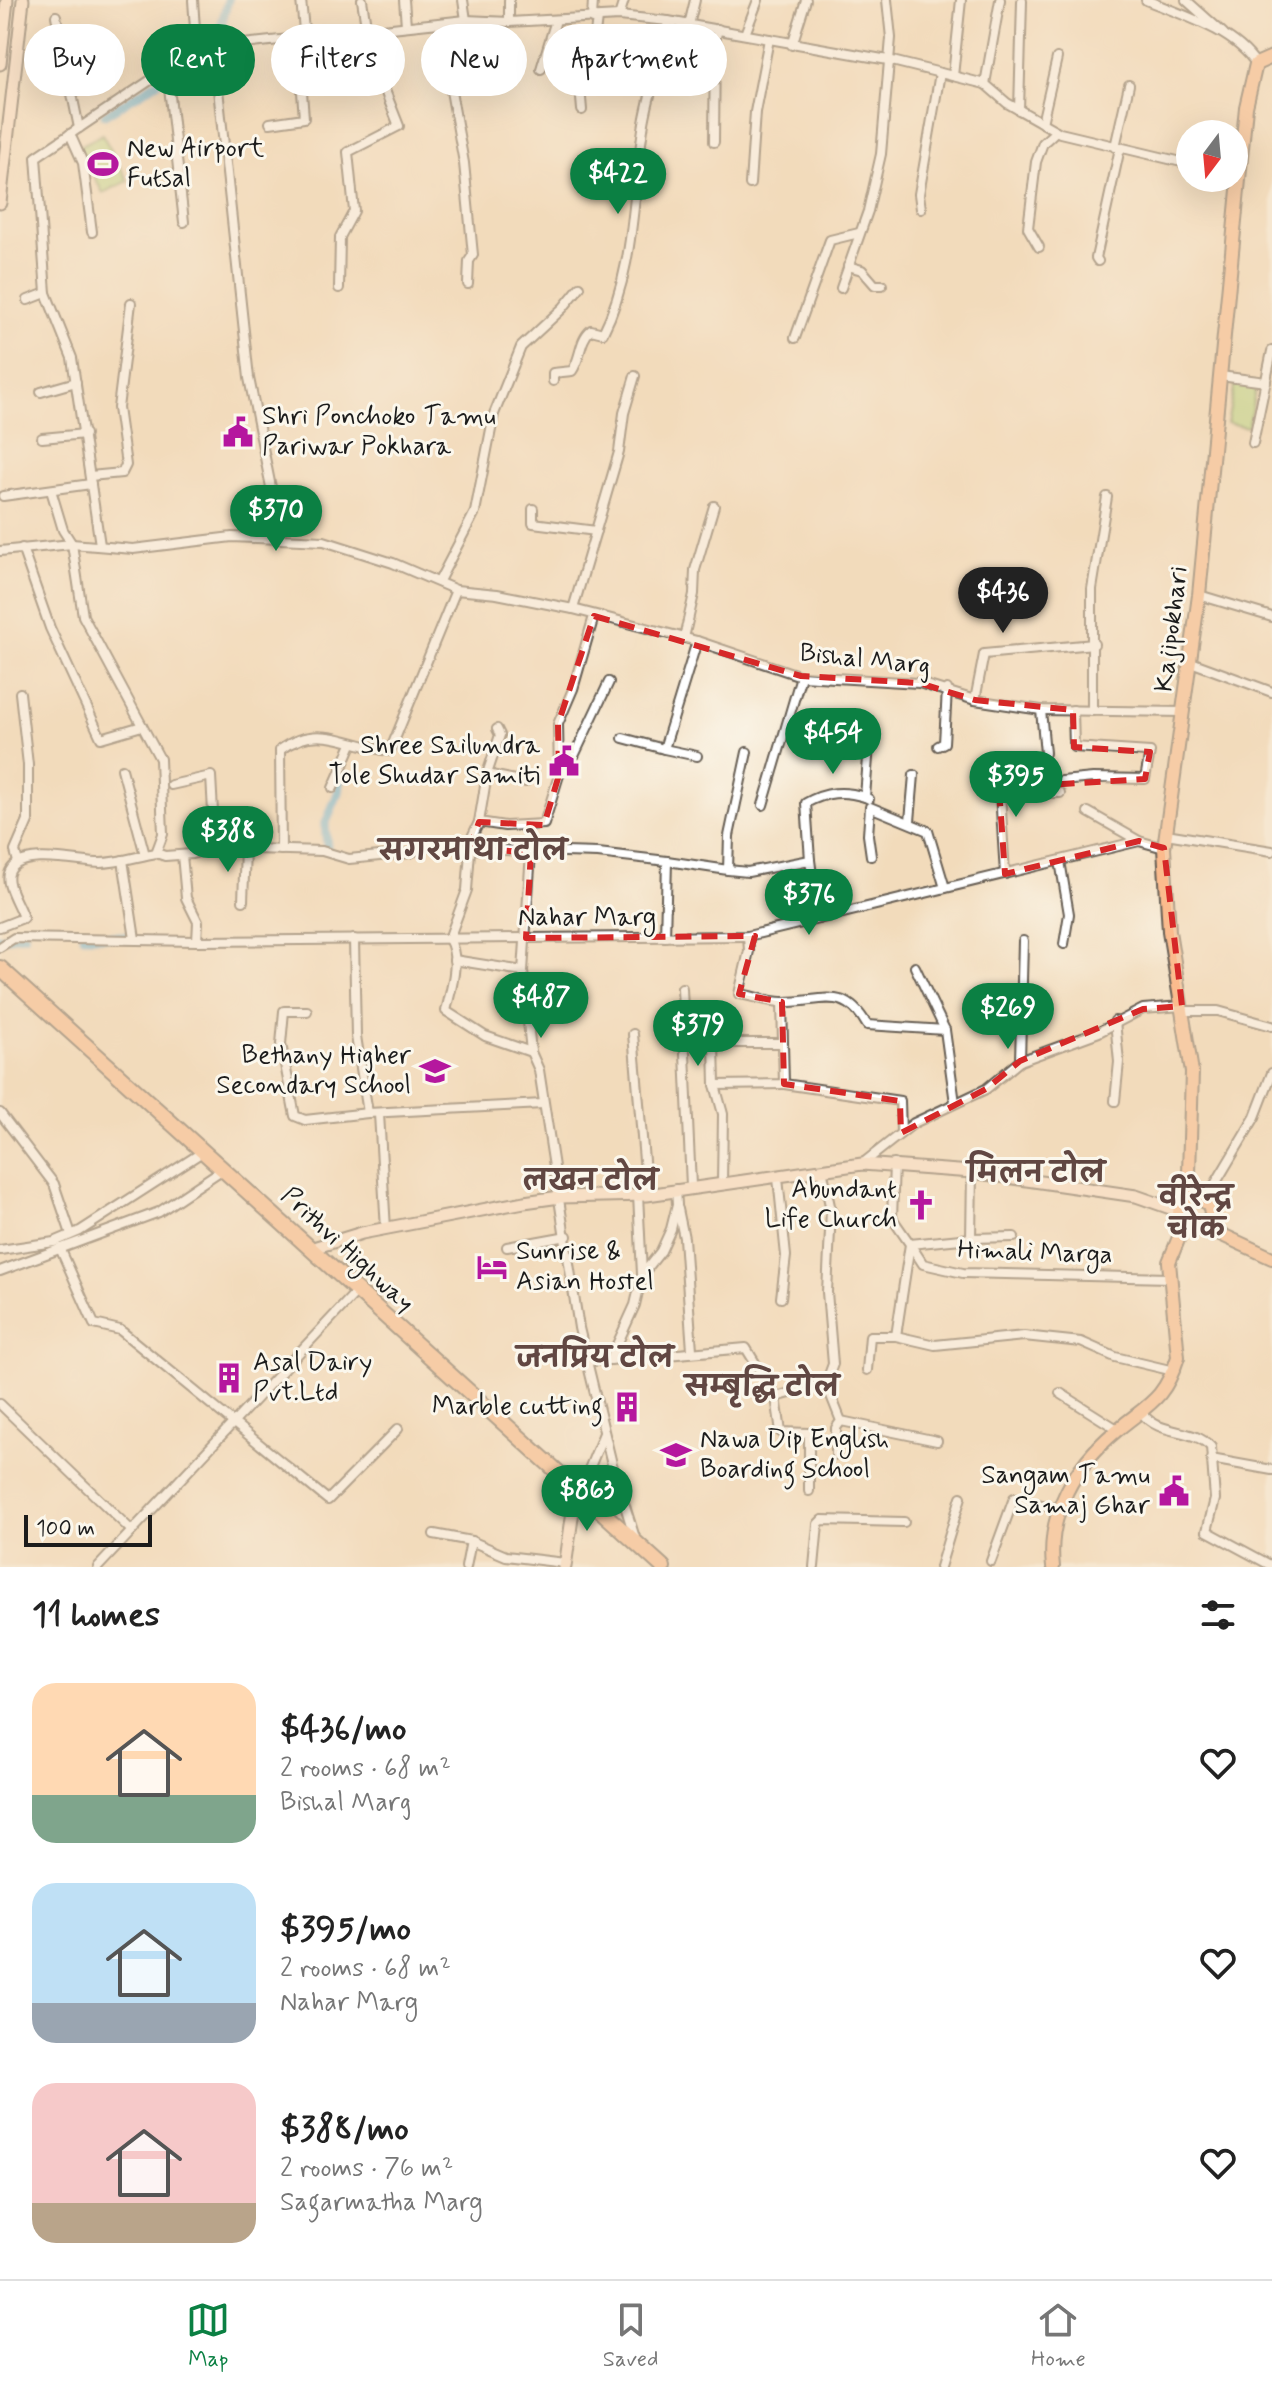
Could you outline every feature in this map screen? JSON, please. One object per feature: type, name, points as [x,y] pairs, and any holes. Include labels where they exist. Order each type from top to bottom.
[{"type":"highway","name":"Prithvi Highway","points":[[0,968],[225,1168],[310,1249],[663,1567]]},
{"type":"main road","points":[[0,64],[7,0]]},
{"type":"main road","points":[[0,203],[23,0]]},
{"type":"main road","points":[[1256,64],[1272,57]]},
{"type":"main road","name":"Kajipokhari","points":[[1244,120],[1256,64]]},
{"type":"main road","name":"Kajipokhari","points":[[1199,1199],[1189,1173],[1192,1072],[1169,931],[1165,841],[1199,595],[1235,192]]},
{"type":"main road","points":[[310,1249],[386,1229],[560,1197],[643,1195],[862,1164],[972,1172],[1136,1196],[1179,1211]]},
{"type":"main road","points":[[1205,1227],[1212,1215],[1199,1199],[1184,1202],[1179,1211],[1184,1225],[1194,1230],[1205,1227],[1272,1258]]},
{"type":"main road","points":[[1053,1567],[1052,1542],[1058,1509],[1074,1478],[1117,1429],[1158,1400],[1174,1371],[1178,1357],[1169,1278],[1170,1256],[1184,1225]]},
{"type":"main road","points":[[565,1565],[580,1491]]},
{"type":"street","points":[[193,0],[195,24]]},
{"type":"street","points":[[301,0],[302,24]]},
{"type":"street","points":[[362,0],[364,24]]},
{"type":"street","points":[[404,0],[406,25],[421,25]]},
{"type":"street","points":[[463,0],[466,20]]},
{"type":"street","points":[[509,0],[509,22]]},
{"type":"street","points":[[582,110],[579,75],[595,34],[593,0]]},
{"type":"street","points":[[619,16],[624,0]]},
{"type":"street","points":[[689,24],[695,0]]},
{"type":"street","points":[[745,34],[758,0]]},
{"type":"street","points":[[792,45],[806,0]]},
{"type":"street","points":[[841,288],[881,154],[891,38],[887,0]]},
{"type":"street","points":[[953,76],[961,0]]},
{"type":"street","points":[[985,84],[1000,0]]},
{"type":"street","points":[[1146,0],[1230,38]]},
{"type":"street","points":[[1186,0],[1247,50],[1256,64]]},
{"type":"street","points":[[1019,110],[1022,1]]},
{"type":"street","points":[[56,16],[79,128]]},
{"type":"street","points":[[439,24],[466,20],[509,22],[619,16],[684,24]]},
{"type":"street","points":[[541,69],[556,20]]},
{"type":"street","points":[[553,381],[553,373],[572,371],[576,366],[586,335],[591,330],[603,333],[619,292],[637,196],[645,120],[668,21]]},
{"type":"street","points":[[727,31],[792,45],[888,60],[985,84],[1019,110],[1056,131],[1176,161]]},
{"type":"street","points":[[750,184],[755,112],[769,39]]},
{"type":"street","points":[[1042,123],[1057,58]]},
{"type":"street","points":[[921,209],[919,194],[940,73]]},
{"type":"street","points":[[1098,261],[1096,258],[1129,85]]},
{"type":"street","points":[[100,545],[85,434],[66,335],[46,293],[36,157],[141,86]]},
{"type":"street","points":[[170,96],[184,222]]},
{"type":"street","points":[[218,96],[249,378],[281,537]]},
{"type":"street","points":[[270,123],[304,118],[303,96]]},
{"type":"street","points":[[339,288],[340,237],[354,211],[348,152],[399,126],[388,96]]},
{"type":"street","points":[[451,96],[466,181],[473,255],[469,261],[468,284]]},
{"type":"street","points":[[714,96],[714,142]]},
{"type":"street","points":[[1039,247],[1028,228],[1036,162],[1043,143],[1056,131]]},
{"type":"street","points":[[70,134],[83,163],[92,232]]},
{"type":"street","points":[[795,338],[830,240],[859,233]]},
{"type":"street","points":[[848,266],[862,270],[875,285],[882,285]]},
{"type":"street","points":[[439,581],[475,512],[494,414],[521,347],[563,308],[580,287]]},
{"type":"street","points":[[28,300],[46,293]]},
{"type":"street","points":[[3,496],[51,490],[122,473],[126,465],[118,408],[131,303]]},
{"type":"street","points":[[1253,443],[1272,351]]},
{"type":"street","points":[[573,609],[619,452],[624,413],[635,376]]},
{"type":"street","points":[[1220,376],[1269,376]]},
{"type":"street","points":[[41,392],[76,382]]},
{"type":"street","points":[[42,438],[85,434]]},
{"type":"street","points":[[51,490],[63,530],[72,544],[83,616],[160,759],[163,834],[156,853]]},
{"type":"street","points":[[1092,711],[1092,589],[1107,497]]},
{"type":"street","points":[[684,638],[694,594],[695,570],[714,506]]},
{"type":"street","points":[[533,509],[533,523],[596,531]]},
{"type":"street","points":[[0,551],[72,544],[133,549],[232,537],[281,537],[324,541],[439,581],[456,590],[390,751],[313,733],[280,750],[281,850]]},
{"type":"street","points":[[22,548],[50,628],[101,738],[142,726]]},
{"type":"street","name":"Bishal Marg","points":[[456,590],[497,594],[573,609],[697,641],[801,676],[919,683],[975,700],[1041,710],[1184,712]]},
{"type":"street","points":[[1199,595],[1272,617]]},
{"type":"street","points":[[479,822],[543,825],[559,775],[558,724],[573,689],[594,616]]},
{"type":"street","points":[[664,749],[697,641]]},
{"type":"street","points":[[975,700],[984,654],[1094,644]]},
{"type":"street","points":[[1191,662],[1272,692]]},
{"type":"street","points":[[763,805],[801,676]]},
{"type":"street","points":[[559,775],[574,756],[609,682]]},
{"type":"street","points":[[938,746],[944,743],[947,724],[947,689]]},
{"type":"street","points":[[18,862],[15,851],[28,821],[28,765],[20,693]]},
{"type":"street","points":[[1041,710],[1045,753]]},
{"type":"street","points":[[1005,874],[1000,787],[1060,780],[1145,779],[1150,752],[1074,747],[1073,710]]},
{"type":"street","points":[[497,729],[500,735],[487,774],[479,822],[469,849],[468,884],[450,937],[454,960],[446,1011],[485,1036],[531,1052]]},
{"type":"street","points":[[623,738],[697,756]]},
{"type":"street","points":[[333,788],[352,744]]},
{"type":"street","points":[[865,797],[869,745]]},
{"type":"street","points":[[728,870],[729,836],[747,752]]},
{"type":"street","points":[[122,769],[145,855]]},
{"type":"street","points":[[487,774],[525,782]]},
{"type":"street","points":[[910,821],[914,775]]},
{"type":"street","points":[[171,785],[211,776],[215,848]]},
{"type":"street","points":[[818,919],[806,803],[820,795],[838,792],[870,799],[868,835],[871,856]]},
{"type":"street","points":[[1000,793],[1060,793]]},
{"type":"street","points":[[870,807],[928,831],[945,888]]},
{"type":"street","points":[[1088,812],[1139,841]]},
{"type":"street","name":"Nahar Marg","points":[[14,938],[197,941],[748,936],[1139,841],[1272,851]]},
{"type":"street","points":[[0,927],[20,922],[23,918],[8,879],[10,870],[18,862],[53,858],[99,863],[156,853],[182,855],[215,848],[322,851],[349,859],[410,853],[432,844],[469,849],[598,853],[748,872],[810,860]]},
{"type":"street","points":[[243,901],[245,849]]},
{"type":"street","points":[[531,852],[523,971],[531,1052],[539,1070],[579,1328],[604,1433],[636,1543]]},
{"type":"street","points":[[182,855],[186,898],[198,922],[197,941]]},
{"type":"street","points":[[123,860],[135,939]]},
{"type":"street","points":[[665,937],[667,861]]},
{"type":"street","points":[[1060,861],[1069,914],[1064,944]]},
{"type":"street","points":[[0,927],[14,938],[0,947]]},
{"type":"street","points":[[748,936],[749,951],[739,994],[782,1002],[834,997],[856,1005],[867,1025],[945,1030]]},
{"type":"street","points":[[354,939],[356,1036],[368,1113]]},
{"type":"street","points":[[1020,1061],[1023,941]]},
{"type":"street","points":[[454,960],[523,971]]},
{"type":"street","points":[[915,967],[945,1030],[955,1103]]},
{"type":"street","points":[[682,988],[691,1186]]},
{"type":"street","points":[[782,1002],[784,1084]]},
{"type":"street","points":[[862,1164],[901,1133],[986,1089],[1020,1061],[1099,1032],[1143,1009],[1218,1011],[1272,1026]]},
{"type":"street","points":[[307,1011],[284,1011],[281,1044],[295,1116],[305,1120],[368,1113],[543,1104]]},
{"type":"street","points":[[1115,1021],[1119,1062],[1115,1101]]},
{"type":"street","points":[[610,1360],[627,1327],[642,1275],[643,1195],[633,1034]]},
{"type":"street","points":[[722,1184],[723,1114],[715,1085],[714,1043],[781,1043]]},
{"type":"street","points":[[1199,1199],[1255,1117],[1272,1073]]},
{"type":"street","points":[[715,1085],[784,1084],[900,1101],[901,1133]]},
{"type":"street","points":[[0,1113],[54,1184],[71,1234]]},
{"type":"street","points":[[379,1114],[386,1229]]},
{"type":"street","points":[[1,1248],[54,1242],[71,1234],[112,1213],[205,1150]]},
{"type":"street","points":[[894,1164],[892,1218],[910,1244],[896,1336]]},
{"type":"street","points":[[0,1271],[159,1212],[225,1168]]},
{"type":"street","points":[[822,1169],[831,1210],[827,1292],[833,1364],[826,1383],[841,1421]]},
{"type":"street","points":[[971,1238],[972,1172]]},
{"type":"street","points":[[778,1178],[786,1256],[781,1298]]},
{"type":"street","points":[[676,1189],[684,1238],[692,1350]]},
{"type":"street","points":[[642,1275],[661,1251],[677,1205]]},
{"type":"street","points":[[507,1247],[567,1236]]},
{"type":"street","points":[[910,1244],[1014,1237]]},
{"type":"street","name":"Himali Marga","points":[[910,1244],[923,1264],[963,1273],[1169,1278]]},
{"type":"street","points":[[60,1248],[94,1324],[120,1330],[328,1500],[398,1429]]},
{"type":"street","points":[[98,1567],[357,1291]]},
{"type":"street","points":[[867,1370],[870,1336],[896,1336],[935,1345],[1024,1336],[1081,1342],[1115,1357],[1174,1371]]},
{"type":"street","points":[[589,1361],[692,1350],[746,1348],[776,1397],[781,1432],[807,1431],[809,1491]]},
{"type":"street","points":[[776,1397],[826,1383]]},
{"type":"street","points":[[1060,1393],[1117,1429]]},
{"type":"street","points":[[0,1404],[132,1531]]},
{"type":"street","points":[[1142,1413],[1151,1425],[1203,1439],[1211,1447],[1215,1499],[1207,1531],[1272,1566]]},
{"type":"street","points":[[841,1421],[937,1441]]},
{"type":"street","points":[[836,1455],[836,1428],[841,1421]]},
{"type":"street","points":[[580,1491],[604,1433]]},
{"type":"street","points":[[1211,1459],[1272,1470]]},
{"type":"street","points":[[940,1567],[961,1497]]},
{"type":"street","points":[[991,1561],[1014,1498],[1058,1509]]},
{"type":"street","points":[[814,1567],[818,1524],[822,1520],[904,1522]]},
{"type":"street","points":[[434,1534],[471,1541],[506,1556],[565,1565]]},
{"type":"street","points":[[466,1567],[471,1541]]},
{"type":"highlighted area","points":[[594,616],[801,676],[919,683],[975,700],[1073,710],[1074,747],[1150,752],[1145,779],[999,788],[1005,874],[1139,841],[1164,848],[1182,1006],[1143,1009],[1020,1061],[986,1089],[901,1133],[900,1101],[784,1084],[782,1002],[739,994],[755,936],[526,938],[531,852],[469,849],[479,822],[544,825],[559,775],[558,724]]},
{"type":"green space","name":"New Airport Futsal","points":[[102,134],[128,181],[103,193],[78,147]]},
{"type":"green space","points":[[1235,383],[1256,387],[1248,427],[1227,423]]},
{"type":"waterway","points":[[221,24],[228,0]]},
{"type":"waterway","points":[[105,115],[141,92]]},
{"type":"waterway","points":[[327,847],[325,825],[338,793],[341,774]]},
{"type":"waterway","points":[[0,938],[24,935]]},
{"type":"waterway","points":[[83,936],[124,936]]},
{"type":"place","name":"New Airport Futsal","points":[[103,164]]},
{"type":"place","name":"Shri Ponchoko Tamu Pariwar Pokhara","points":[[238,432]]},
{"type":"place","name":"Shree Sailundra Tole Shudar Samiti","points":[[564,761]]},
{"type":"place","name":"Bethany Higher Secondary School","points":[[435,1071]]},
{"type":"place","name":"Abundant Life Church","points":[[921,1205]]},
{"type":"place","name":"Sunrise & Asian Hostel","points":[[492,1267]]},
{"type":"place","name":"Asal Dairy Pvt.Ltd","points":[[229,1378]]},
{"type":"place","name":"Marble cutting","points":[[627,1407]]},
{"type":"place","name":"Nawa Dip English Boarding School","points":[[676,1455]]},
{"type":"place","name":"Sangam Tamu Samaj Ghar","points":[[1174,1491]]},
{"type":"district","name":"सगरमाथा टोल","points":[[473,852]]},
{"type":"district","name":"मिलन टोल","points":[[1036,1174]]},
{"type":"district","name":"लखन टोल","points":[[590,1182]]},
{"type":"district","name":"वीरेन्द्र चोक","points":[[1196,1214]]},
{"type":"district","name":"जनप्रिय टोल","points":[[595,1359]]},
{"type":"district","name":"सम्बृद्धि टोल","points":[[762,1388]]}]
